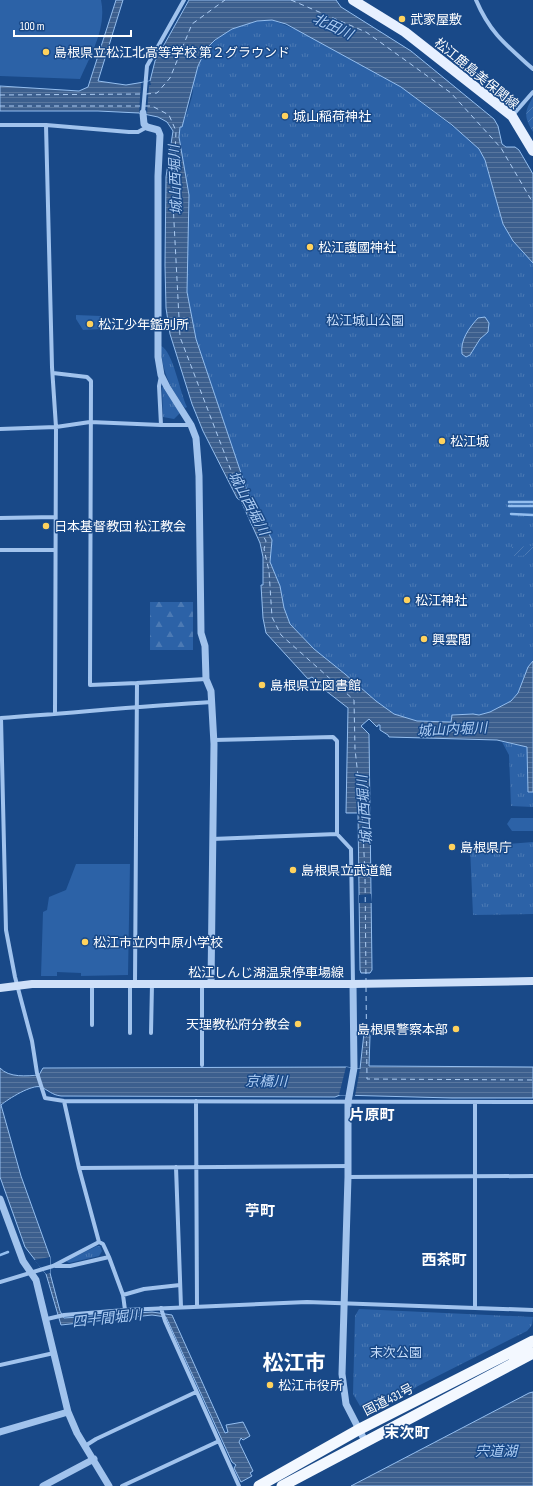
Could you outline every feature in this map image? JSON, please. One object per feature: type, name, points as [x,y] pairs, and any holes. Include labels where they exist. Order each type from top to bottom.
[{"type":"highway","name":"国道431号","points":[[259,1486],[358,1430],[533,1341]]},
{"type":"highway","name":"国道431号","points":[[282,1486],[533,1353]]},
{"type":"main road","name":"松江鹿島美保関線","points":[[353,0],[405,32],[512,116],[533,151]]},
{"type":"main road","name":"松江しんじ湖温泉停車場線","points":[[0,988],[18,985],[92,984],[372,984],[533,981]]},
{"type":"street","points":[[184,0],[147,66],[142,119],[147,127],[158,130],[160,135],[158,176],[158,357],[161,374],[167,387],[191,425],[196,438],[199,476],[201,633],[205,646],[206,679],[211,691],[214,740],[207,984],[202,1065]]},
{"type":"street","points":[[476,0],[484,19],[493,32],[533,69]]},
{"type":"street","points":[[512,116],[533,92]]},
{"type":"street","points":[[0,125],[46,125],[129,132],[138,132],[147,127]]},
{"type":"street","points":[[46,125],[53,373],[56,427],[54,714]]},
{"type":"street","points":[[53,373],[87,377],[91,381],[90,685],[137,684],[206,679]]},
{"type":"street","points":[[161,374],[159,386],[161,426]]},
{"type":"street","points":[[0,429],[56,427],[90,422],[161,426],[191,425]]},
{"type":"street","points":[[0,518],[56,517]]},
{"type":"street","points":[[0,550],[55,550]]},
{"type":"street","points":[[130,1033],[133,985],[138,706],[137,684]]},
{"type":"street","points":[[212,702],[138,706],[123,710],[65,712],[1,718],[1,844],[6,930],[32,1041],[37,1073],[45,1098],[64,1101],[348,1100],[533,1102]]},
{"type":"street","points":[[214,740],[332,737],[337,741],[337,834],[350,849],[357,984],[354,1068],[348,1100],[348,1177],[343,1391],[346,1404],[358,1430],[365,1441]]},
{"type":"street","points":[[212,839],[337,834]]},
{"type":"street","points":[[92,984],[92,1025]]},
{"type":"street","points":[[151,1033],[152,984]]},
{"type":"street","points":[[64,1101],[79,1168],[99,1242],[103,1244],[109,1257],[123,1295],[125,1310]]},
{"type":"street","points":[[196,1101],[197,1306]]},
{"type":"street","points":[[475,1102],[475,1307]]},
{"type":"street","points":[[79,1168],[348,1166]]},
{"type":"street","points":[[176,1168],[181,1307]]},
{"type":"street","points":[[348,1177],[533,1176]]},
{"type":"street","points":[[0,1199],[23,1261],[36,1280],[47,1319],[68,1412],[85,1446],[109,1486]]},
{"type":"street","points":[[0,1282],[53,1266],[99,1242]]},
{"type":"street","points":[[53,1266],[70,1266],[109,1257]]},
{"type":"street","points":[[123,1295],[144,1288],[180,1285]]},
{"type":"street","points":[[47,1319],[125,1310],[161,1310],[197,1306],[344,1302],[533,1310]]},
{"type":"street","points":[[161,1310],[196,1392],[239,1486]]},
{"type":"street","points":[[0,1365],[54,1353]]},
{"type":"street","points":[[85,1446],[96,1439],[196,1392]]},
{"type":"street","points":[[0,1432],[68,1412]]},
{"type":"street","points":[[122,1486],[219,1441]]},
{"type":"street","points":[[43,1486],[94,1459]]},
{"type":"green space","name":"島根県立松江北高等学校 第２グラウンド","points":[[0,0],[101,0],[102,21],[100,31],[80,79],[0,76]]},
{"type":"green space","name":"松江城山公園","points":[[272,20],[302,32],[401,87],[461,133],[479,149],[484,158],[503,224],[513,241],[533,263],[533,661],[528,667],[518,693],[511,701],[490,712],[479,715],[452,715],[451,722],[417,721],[394,714],[376,701],[314,649],[290,624],[284,608],[280,586],[270,562],[272,540],[246,488],[196,339],[187,292],[189,195],[179,136],[180,127],[182,127],[192,97],[193,79],[199,61],[210,46],[217,39],[233,29],[257,21]]},
{"type":"green space","points":[[533,97],[533,132],[526,114]]},
{"type":"green space","name":"松江少年鑑別所","points":[[76,315],[101,316],[101,329],[83,330],[76,319]]},
{"type":"green space","points":[[161,346],[165,349],[173,364],[187,407],[185,408],[171,386],[165,372]]},
{"type":"green space","points":[[162,386],[180,413],[174,419],[163,417]]},
{"type":"green space","points":[[533,546],[533,555],[513,556],[512,547]]},
{"type":"green space","points":[[150,602],[193,602],[193,650],[150,650]]},
{"type":"green space","points":[[502,742],[527,747],[528,792],[533,792],[533,807],[511,806],[509,755]]},
{"type":"green space","points":[[511,818],[533,818],[533,831],[512,831],[507,824]]},
{"type":"green space","points":[[533,842],[533,914],[473,915],[470,847]]},
{"type":"green space","name":"松江市立内中原小学校","points":[[76,864],[130,864],[128,975],[81,976],[81,973],[57,972],[57,976],[41,976],[43,912],[47,910],[49,897],[66,890]]},
{"type":"green space","points":[[97,1246],[100,1246],[102,1251],[99,1256],[69,1263],[66,1261]]},
{"type":"green space","name":"末次公園","points":[[359,1309],[533,1317],[532,1325],[527,1331],[418,1386],[370,1413],[360,1406],[353,1394],[355,1316]]},
{"type":"water","points":[[116,0],[123,0],[98,81],[126,85],[150,81],[155,61],[189,0],[336,0],[341,7],[411,51],[494,119],[498,126],[502,144],[506,147],[515,147],[519,150],[533,174],[533,263],[513,241],[503,224],[485,160],[479,149],[452,125],[401,87],[286,24],[272,20],[257,21],[232,29],[215,40],[206,49],[198,66],[182,127],[180,127],[179,137],[189,195],[187,292],[196,339],[246,488],[272,540],[270,562],[280,586],[284,608],[290,624],[314,649],[376,701],[394,714],[417,721],[451,722],[452,715],[479,715],[490,712],[511,701],[518,693],[528,667],[533,661],[533,792],[528,792],[527,747],[497,740],[389,737],[380,730],[380,725],[377,727],[369,719],[361,726],[369,734],[372,970],[370,973],[361,973],[360,970],[358,813],[346,813],[348,708],[321,687],[321,685],[312,677],[308,679],[266,633],[263,618],[261,585],[263,585],[263,557],[260,543],[241,501],[237,498],[203,431],[192,404],[170,334],[166,308],[166,177],[173,131],[167,122],[158,117],[139,113],[98,111],[0,111],[0,86],[79,91],[88,87]]},
{"type":"water","points":[[485,317],[489,323],[488,332],[480,339],[470,355],[466,357],[462,354],[462,344],[466,334],[478,318]]},
{"type":"water","points":[[364,1033],[369,1033],[370,1036],[369,1066],[533,1067],[533,1098],[452,1098],[340,1095],[335,1097],[61,1096],[53,1094],[41,1087],[37,1087],[20,1093],[1,1105],[21,1176],[50,1257],[50,1273],[60,1311],[64,1318],[152,1312],[172,1315],[225,1433],[228,1432],[226,1425],[243,1422],[250,1436],[243,1440],[241,1438],[239,1442],[253,1471],[250,1473],[252,1476],[241,1482],[234,1468],[236,1465],[232,1462],[166,1317],[152,1315],[61,1325],[46,1274],[25,1247],[0,1177],[0,1068],[13,1075],[24,1076],[39,1075],[43,1068],[346,1067],[360,1069]]},
{"type":"water","name":"宍道湖","points":[[533,1392],[533,1486],[351,1486],[529,1393]]},
{"type":"pier","points":[[150,81],[151,85],[149,85],[147,114],[139,113],[141,83]]},
{"type":"pier","points":[[371,894],[372,903],[359,903],[359,895]]},
{"type":"pier","points":[[346,1067],[360,1069],[355,1096],[339,1095]]},
{"type":"pier","points":[[50,1257],[50,1273],[46,1274],[34,1260]]},
{"type":"waterway","points":[[509,502],[533,502]]},
{"type":"waterway","points":[[509,506],[533,506]]},
{"type":"waterway","points":[[511,514],[533,515]]},
{"type":"waterway","points":[[0,1255],[8,1252]]},
{"type":"ferry route","points":[[146,94],[157,93],[170,78],[192,24],[225,0]]},
{"type":"ferry route","points":[[291,0],[366,32],[451,93],[501,148],[533,203]]},
{"type":"ferry route","points":[[0,95],[143,94]]},
{"type":"ferry route","points":[[0,106],[141,106]]},
{"type":"ferry route","points":[[145,106],[152,106],[169,115],[176,131],[173,203],[180,337],[240,494],[266,541],[264,549],[269,571],[272,617],[281,635],[354,700],[355,749],[362,812],[365,874],[366,980]]},
{"type":"ferry route","points":[[366,987],[367,1079],[533,1080]]},
{"type":"place","name":"武家屋敷","points":[[402,19]]},
{"type":"place","name":"島根県立松江北高等学校 第２グラウンド","points":[[46,52]]},
{"type":"place","name":"城山稲荷神社","points":[[285,116]]},
{"type":"place","name":"松江護國神社","points":[[310,247]]},
{"type":"place","name":"松江少年鑑別所","points":[[90,324]]},
{"type":"place","name":"松江城","points":[[442,441]]},
{"type":"place","name":"日本基督教団 松江教会","points":[[46,526]]},
{"type":"place","name":"松江神社","points":[[407,600]]},
{"type":"place","name":"興雲閣","points":[[424,639]]},
{"type":"place","name":"島根県立図書館","points":[[262,685]]},
{"type":"place","name":"島根県庁","points":[[452,847]]},
{"type":"place","name":"島根県立武道館","points":[[293,870]]},
{"type":"place","name":"松江市立内中原小学校","points":[[85,942]]},
{"type":"place","name":"天理教松府分教会","points":[[298,1024]]},
{"type":"place","name":"島根県警察本部","points":[[456,1029]]},
{"type":"place","name":"松江市役所","points":[[270,1385]]},
{"type":"district","name":"片原町","points":[[372,1115]]},
{"type":"district","name":"苧町","points":[[260,1211]]},
{"type":"district","name":"西茶町","points":[[444,1260]]},
{"type":"district","name":"松江市","points":[[294,1363]]},
{"type":"district","name":"末次町","points":[[407,1433]]},
{"type":"water label","name":"北田川","points":[[333,26]]},
{"type":"water label","name":"城山西堀川","points":[[175,180]]},
{"type":"water label","name":"城山西堀川","points":[[249,503]]},
{"type":"water label","name":"城山内堀川","points":[[452,729]]},
{"type":"water label","name":"城山西堀川","points":[[364,810]]},
{"type":"water label","name":"京橋川","points":[[266,1081]]},
{"type":"water label","name":"四十間堀川","points":[[107,1318]]}]
